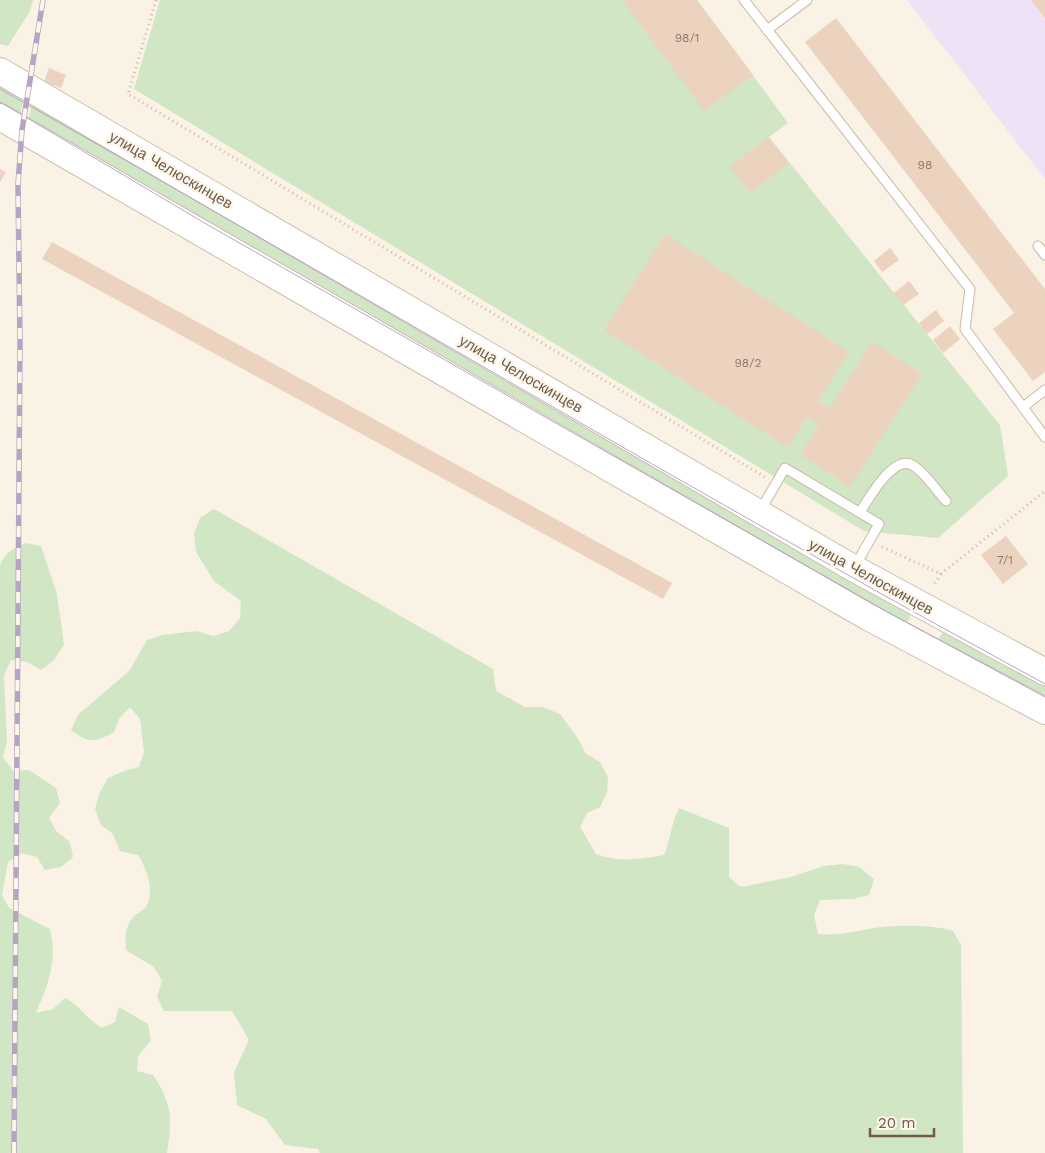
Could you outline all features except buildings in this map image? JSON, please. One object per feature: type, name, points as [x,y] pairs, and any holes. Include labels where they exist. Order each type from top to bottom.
[{"type":"main road","name":"улица Челюскинцев","points":[[0,71],[853,568],[1045,672]]},
{"type":"main road","points":[[0,118],[859,612],[1045,711]]},
{"type":"lane","points":[[744,0],[970,289],[965,329],[1045,437]]},
{"type":"lane","points":[[768,30],[805,0]]},
{"type":"lane","points":[[1038,246],[1045,255]]},
{"type":"lane","points":[[1023,407],[1045,390]]},
{"type":"lane","points":[[860,512],[885,475],[896,466],[906,463],[914,465],[946,501]]},
{"type":"lane","points":[[759,513],[785,468],[879,524],[853,568]]},
{"type":"path","points":[[156,0],[128,94],[776,484]]},
{"type":"path","points":[[932,589],[941,574],[1045,491]]},
{"type":"path","points":[[869,541],[941,574]]},
{"type":"shaded area","points":[[907,0],[1045,0],[1045,179]]},
{"type":"green space","points":[[0,0],[33,0],[30,11],[8,46],[0,44]]},
{"type":"green space","points":[[160,0],[697,0],[788,123],[769,137],[1000,425],[1008,476],[938,538],[864,531],[134,89]]},
{"type":"green space","points":[[0,86],[23,99],[20,118],[0,107]]},
{"type":"green space","points":[[32,104],[912,610],[909,620],[902,623],[28,121]]},
{"type":"green space","points":[[214,509],[493,669],[496,691],[525,707],[543,707],[560,714],[579,740],[586,754],[600,762],[608,777],[607,792],[600,807],[587,813],[580,827],[596,854],[613,859],[638,859],[664,855],[679,808],[729,828],[729,877],[741,887],[791,877],[824,866],[843,864],[859,867],[874,879],[869,895],[853,899],[820,900],[814,915],[818,934],[837,934],[899,926],[933,927],[953,931],[961,945],[963,1153],[320,1153],[318,1149],[285,1145],[266,1119],[237,1105],[234,1072],[249,1040],[232,1011],[164,1011],[157,997],[162,981],[154,967],[126,950],[128,925],[133,917],[146,907],[149,901],[149,880],[138,855],[120,851],[113,834],[101,825],[95,809],[99,794],[108,778],[139,767],[144,752],[140,719],[130,707],[119,719],[114,732],[97,740],[87,739],[71,730],[78,715],[130,670],[147,640],[162,635],[197,631],[213,636],[229,631],[240,618],[241,601],[214,581],[196,552],[194,534],[200,518]]},
{"type":"green space","points":[[26,543],[41,546],[57,594],[64,645],[53,661],[41,670],[27,662],[11,660],[4,675],[7,741],[3,757],[13,771],[29,770],[56,788],[60,803],[49,818],[56,831],[70,842],[73,857],[61,867],[45,870],[37,857],[22,853],[8,862],[2,895],[9,908],[50,929],[53,951],[52,961],[48,982],[36,1013],[53,1009],[65,998],[102,1028],[115,1022],[119,1007],[148,1024],[151,1040],[138,1056],[137,1071],[153,1075],[160,1085],[168,1104],[170,1131],[167,1153],[0,1153],[0,566],[7,554]]},
{"type":"green space","points":[[943,632],[953,632],[1045,682],[1045,701],[940,644],[939,638]]},
{"type":"tram line","points":[[0,89],[652,464],[913,612],[1045,684]]},
{"type":"tram line","points":[[0,102],[208,225],[891,614],[1045,697]]},
{"type":"railway","points":[[14,1153],[20,343],[18,184],[22,130],[43,0]]}]
